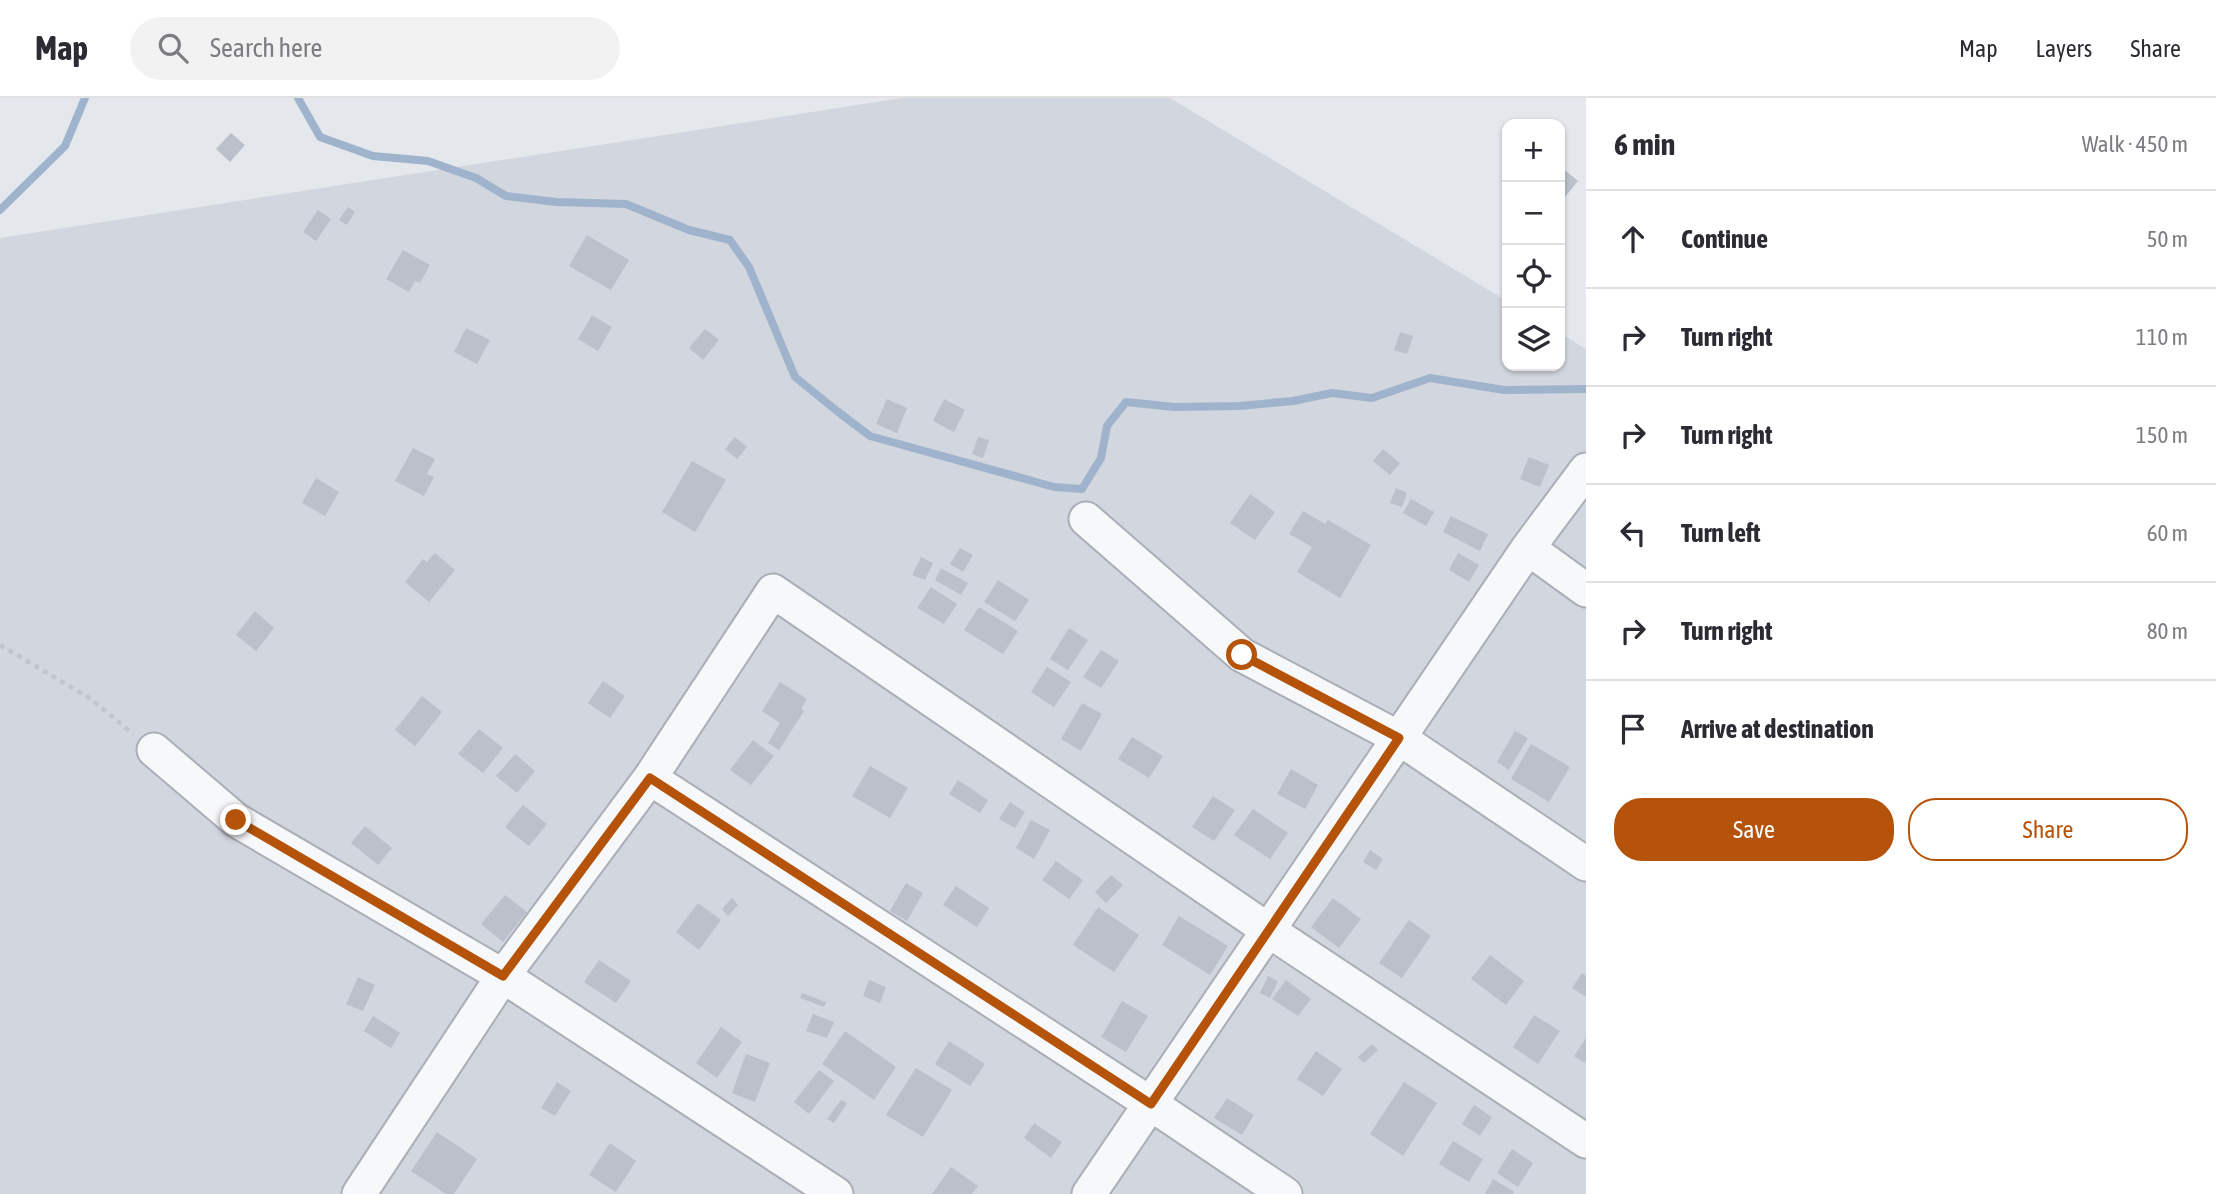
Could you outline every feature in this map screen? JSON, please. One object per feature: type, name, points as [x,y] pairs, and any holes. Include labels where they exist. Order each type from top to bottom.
[{"type":"street","points":[[1089,1194],[1528,548],[1586,470]]},
{"type":"street","points":[[1086,519],[1242,655],[1399,738],[1586,864]]},
{"type":"street","points":[[1528,548],[1586,590]]},
{"type":"street","points":[[373,1189],[503,976],[650,778],[773,591],[1268,930],[1586,1141]]},
{"type":"street","points":[[154,750],[236,820],[503,976],[836,1194]]},
{"type":"street","points":[[650,778],[1285,1194]]},
{"type":"path","points":[[0,645],[91,699],[154,750]]},
{"type":"shaded area","points":[[902,98],[1170,98],[1502,298],[1502,371],[1565,371],[1565,336],[1586,349],[1586,1194],[0,1194],[0,238]]},
{"type":"building","points":[[231,133],[245,145],[230,162],[216,149]]},
{"type":"building","points":[[1565,170],[1578,181],[1565,197]]},
{"type":"building","points":[[348,207],[355,212],[347,225],[339,220]]},
{"type":"building","points":[[318,210],[331,219],[316,241],[303,232]]},
{"type":"building","points":[[587,235],[629,260],[611,290],[569,266]]},
{"type":"building","points":[[403,250],[430,265],[420,283],[415,281],[409,292],[386,279]]},
{"type":"building","points":[[592,315],[612,327],[598,351],[578,339]]},
{"type":"building","points":[[466,328],[490,340],[477,364],[454,352]]},
{"type":"building","points":[[705,329],[719,340],[703,360],[689,348]]},
{"type":"building","points":[[1400,332],[1413,336],[1407,354],[1394,350]]},
{"type":"building","points":[[887,399],[907,408],[897,433],[876,424]]},
{"type":"building","points":[[944,399],[965,410],[954,432],[933,421]]},
{"type":"building","points":[[735,437],[747,447],[737,459],[725,449]]},
{"type":"building","points":[[978,437],[989,440],[983,458],[972,454]]},
{"type":"building","points":[[413,448],[435,459],[427,474],[434,477],[424,496],[395,481]]},
{"type":"building","points":[[1383,449],[1400,463],[1390,475],[1373,461]]},
{"type":"building","points":[[1529,457],[1549,465],[1540,487],[1520,479]]},
{"type":"building","points":[[692,461],[726,480],[695,532],[662,512]]},
{"type":"building","points":[[316,478],[339,492],[325,516],[302,503]]},
{"type":"building","points":[[1396,488],[1407,493],[1402,507],[1390,503]]},
{"type":"building","points":[[1250,494],[1275,512],[1255,540],[1230,523]]},
{"type":"building","points":[[1411,499],[1434,512],[1426,526],[1403,513]]},
{"type":"building","points":[[1303,511],[1325,524],[1328,520],[1371,545],[1340,598],[1297,572],[1312,547],[1289,534]]},
{"type":"building","points":[[1451,516],[1488,534],[1480,551],[1443,532]]},
{"type":"building","points":[[960,548],[973,555],[963,572],[950,564]]},
{"type":"building","points":[[435,553],[455,570],[429,602],[405,582],[423,559],[427,562]]},
{"type":"building","points":[[1458,553],[1479,565],[1469,582],[1449,570]]},
{"type":"building","points":[[921,557],[933,563],[925,580],[912,575]]},
{"type":"building","points":[[941,568],[968,583],[961,595],[935,580]]},
{"type":"building","points":[[998,580],[1029,600],[1015,621],[984,602]]},
{"type":"building","points":[[931,587],[957,604],[944,624],[917,608]]},
{"type":"building","points":[[979,607],[1018,631],[1003,654],[964,630]]},
{"type":"building","points":[[255,611],[274,628],[256,651],[236,635]]},
{"type":"building","points":[[1069,628],[1088,640],[1068,670],[1050,659]]},
{"type":"building","points":[[1101,650],[1119,661],[1101,688],[1083,677]]},
{"type":"building","points":[[1047,667],[1071,682],[1054,707],[1031,692]]},
{"type":"building","points":[[603,681],[625,696],[610,718],[588,703]]},
{"type":"building","points":[[780,682],[807,699],[801,709],[804,711],[779,750],[768,743],[780,723],[762,711]]},
{"type":"building","points":[[422,696],[442,712],[415,746],[395,730]]},
{"type":"building","points":[[1082,703],[1102,714],[1081,751],[1061,739]]},
{"type":"building","points":[[479,729],[503,748],[483,773],[458,754]]},
{"type":"building","points":[[1515,731],[1528,738],[1509,770],[1497,762]]},
{"type":"building","points":[[1132,737],[1163,756],[1149,778],[1118,759]]},
{"type":"building","points":[[753,740],[774,756],[751,785],[730,770]]},
{"type":"building","points":[[1531,744],[1570,767],[1549,802],[1511,779]]},
{"type":"building","points":[[515,754],[535,771],[517,793],[496,776]]},
{"type":"building","points":[[870,766],[908,788],[890,818],[852,796]]},
{"type":"building","points":[[1291,769],[1318,785],[1305,809],[1277,794]]},
{"type":"building","points":[[958,780],[988,800],[980,813],[949,794]]},
{"type":"building","points":[[1213,796],[1235,810],[1214,841],[1192,827]]},
{"type":"building","points":[[1010,802],[1025,812],[1015,828],[999,819]]},
{"type":"building","points":[[523,805],[547,824],[529,846],[505,827]]},
{"type":"building","points":[[1253,809],[1288,833],[1270,859],[1234,835]]},
{"type":"building","points":[[1031,820],[1050,830],[1034,859],[1016,848]]},
{"type":"building","points":[[365,826],[392,848],[378,865],[351,843]]},
{"type":"building","points":[[1370,850],[1383,859],[1376,870],[1363,862]]},
{"type":"building","points":[[1056,861],[1083,880],[1069,899],[1042,880]]},
{"type":"building","points":[[1111,875],[1123,885],[1106,903],[1095,892]]},
{"type":"building","points":[[906,883],[923,893],[907,921],[890,911]]},
{"type":"building","points":[[956,886],[989,908],[977,927],[943,905]]},
{"type":"building","points":[[505,895],[527,912],[503,942],[481,924]]},
{"type":"building","points":[[732,898],[738,905],[728,916],[722,909]]},
{"type":"building","points":[[1333,898],[1361,919],[1339,948],[1311,927]]},
{"type":"building","points":[[698,903],[721,920],[699,950],[676,932]]},
{"type":"building","points":[[1098,907],[1139,935],[1114,972],[1073,945]]},
{"type":"building","points":[[1179,916],[1228,946],[1210,975],[1162,945]]},
{"type":"building","points":[[1409,920],[1431,936],[1402,978],[1379,963]]},
{"type":"building","points":[[1490,955],[1524,981],[1506,1005],[1471,979]]},
{"type":"building","points":[[599,960],[631,981],[616,1003],[584,982]]},
{"type":"building","points":[[1582,973],[1586,976],[1586,997],[1572,988]]},
{"type":"building","points":[[1268,976],[1278,981],[1270,998],[1260,993]]},
{"type":"building","points":[[358,977],[375,985],[363,1011],[346,1004]]},
{"type":"building","points":[[869,980],[886,987],[880,1003],[863,996]]},
{"type":"building","points":[[1286,980],[1311,999],[1298,1016],[1272,999]]},
{"type":"building","points":[[802,993],[826,1002],[824,1007],[800,998]]},
{"type":"building","points":[[1122,1001],[1148,1016],[1126,1052],[1101,1037]]},
{"type":"building","points":[[813,1014],[834,1022],[827,1038],[806,1031]]},
{"type":"building","points":[[1534,1015],[1560,1031],[1538,1064],[1513,1047]]},
{"type":"building","points":[[373,1016],[400,1033],[391,1048],[364,1031]]},
{"type":"building","points":[[721,1027],[742,1042],[717,1078],[696,1063]]},
{"type":"building","points":[[845,1031],[896,1067],[874,1100],[822,1064]]},
{"type":"building","points":[[1586,1038],[1586,1060],[1584,1063],[1574,1056]]},
{"type":"building","points":[[949,1041],[985,1064],[970,1086],[935,1064]]},
{"type":"building","points":[[1372,1044],[1378,1050],[1364,1063],[1358,1057]]},
{"type":"building","points":[[1316,1051],[1342,1069],[1323,1096],[1297,1079]]},
{"type":"building","points":[[746,1054],[770,1063],[755,1102],[732,1093]]},
{"type":"building","points":[[916,1068],[952,1090],[923,1137],[886,1115]]},
{"type":"building","points":[[819,1070],[834,1081],[809,1114],[794,1102]]},
{"type":"building","points":[[557,1082],[571,1091],[555,1116],[541,1108]]},
{"type":"building","points":[[1404,1082],[1437,1103],[1403,1156],[1370,1134]]},
{"type":"building","points":[[1227,1098],[1254,1115],[1242,1135],[1214,1118]]},
{"type":"building","points":[[841,1100],[847,1103],[834,1123],[827,1119]]},
{"type":"building","points":[[1474,1105],[1492,1117],[1480,1136],[1462,1124]]},
{"type":"building","points":[[1034,1123],[1062,1142],[1051,1158],[1024,1138]]},
{"type":"building","points":[[437,1132],[477,1159],[454,1194],[446,1194],[411,1171]]},
{"type":"building","points":[[1453,1141],[1483,1159],[1469,1182],[1439,1164]]},
{"type":"building","points":[[610,1143],[636,1161],[616,1192],[589,1175]]},
{"type":"building","points":[[1512,1149],[1533,1163],[1518,1187],[1497,1173]]},
{"type":"building","points":[[951,1167],[978,1186],[972,1194],[932,1194]]},
{"type":"building","points":[[1493,1179],[1514,1192],[1513,1194],[1485,1194]]},
{"type":"waterway","points":[[0,210],[65,146],[85,98]]},
{"type":"waterway","points":[[298,98],[320,137],[373,156],[428,161],[476,178],[506,196],[556,202],[626,204],[689,230],[730,240],[749,267],[795,377],[837,411],[870,436],[1054,487],[1082,489],[1101,458],[1107,426],[1126,402],[1174,407],[1239,406],[1293,401],[1332,393],[1372,398],[1430,378],[1504,390],[1586,389]]},
{"type":"route","points":[[236,820],[503,976],[650,778],[1151,1104],[1399,738],[1242,655]]}]
